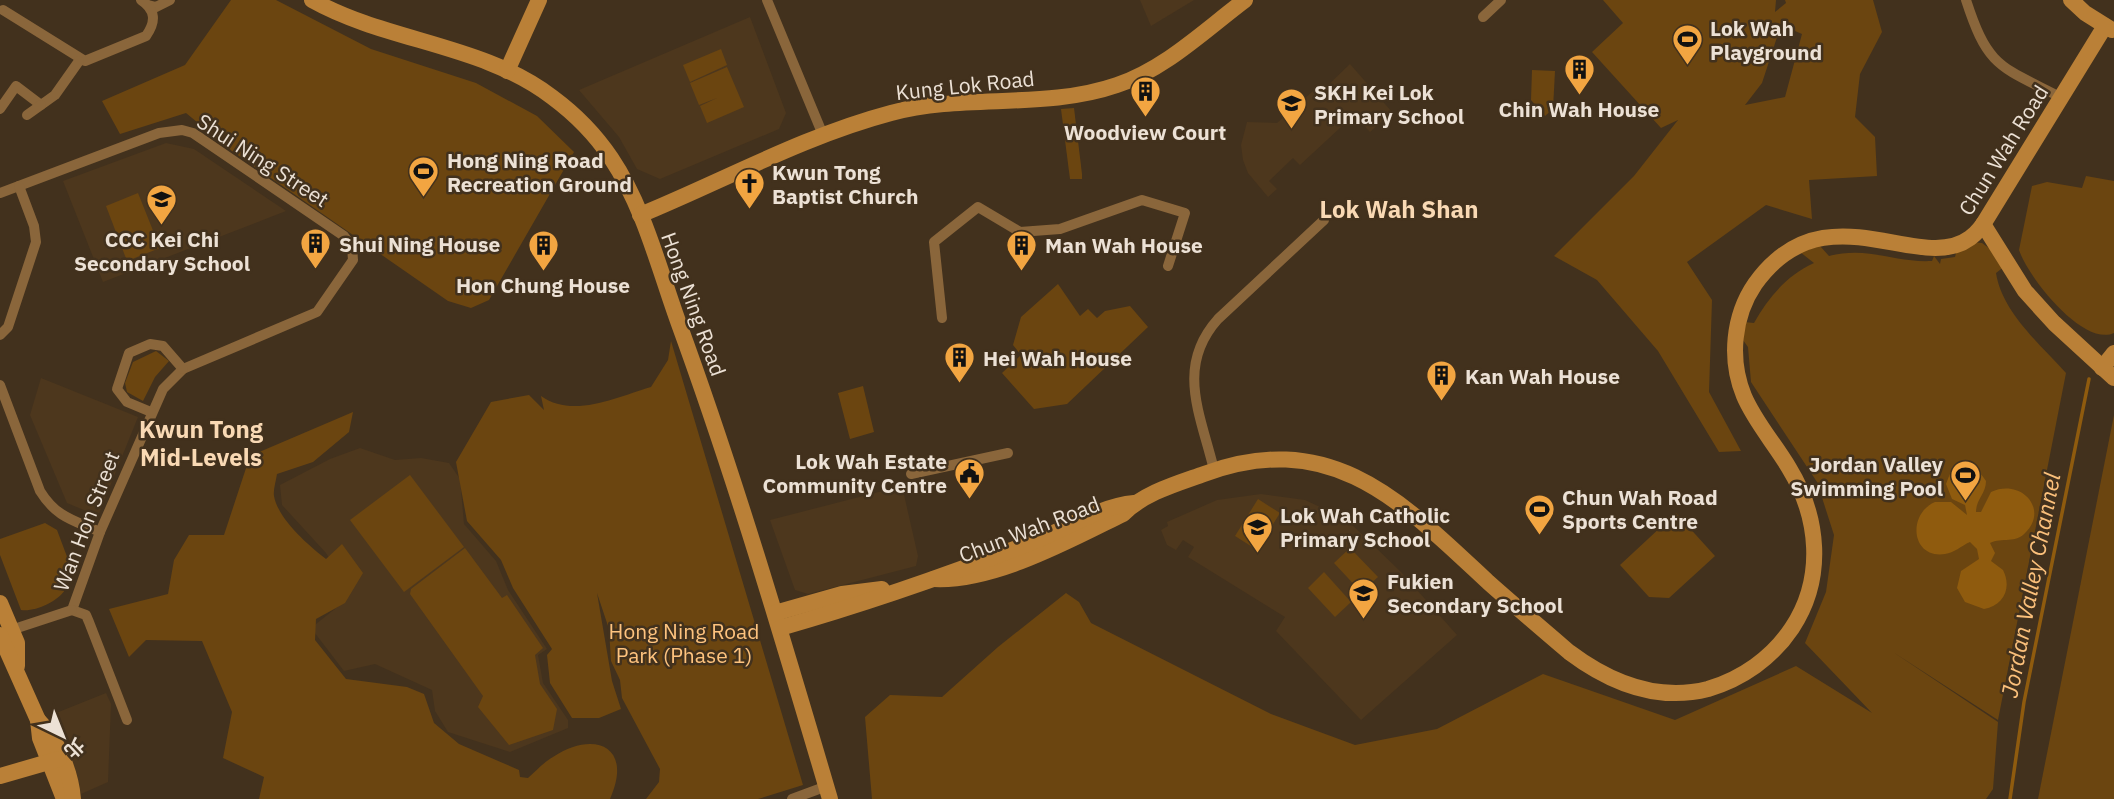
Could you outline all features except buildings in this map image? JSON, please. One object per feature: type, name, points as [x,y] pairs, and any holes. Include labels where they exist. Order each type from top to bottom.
[{"type":"main road","points":[[507,71],[538,0]]},
{"type":"main road","name":"Kung Lok Road","points":[[640,215],[823,135],[907,109],[1074,95],[1117,85],[1156,66],[1245,0]]},
{"type":"main road","points":[[2071,0],[2109,29]]},
{"type":"main road","name":"Hong Ning Road","points":[[323,3],[377,28],[507,71],[551,96],[592,133],[611,159],[640,215],[705,396],[778,620],[828,793]]},
{"type":"main road","name":"Chun Wah Road","points":[[778,620],[843,611],[915,584],[934,579],[958,580],[1023,559],[1123,514],[1134,503],[1214,470],[1269,460],[1309,463],[1345,471],[1379,488],[1408,509],[1569,652],[1599,673],[1632,687],[1667,693],[1705,689],[1722,684],[1755,666],[1787,635],[1806,598],[1814,565],[1814,529],[1805,497],[1751,409],[1739,382],[1736,335],[1748,296],[1765,272],[1779,259],[1816,240],[1856,236],[1922,246],[1949,246],[1970,239],[1983,224],[2060,97],[2109,29]]},
{"type":"main road","points":[[1983,224],[2025,290],[2054,323],[2108,373],[2114,353]]},
{"type":"main road","points":[[0,603],[4,633],[38,720],[40,738],[72,788],[73,799]]},
{"type":"main road","points":[[0,776],[55,760]]},
{"type":"main road","points":[[55,760],[64,799]]},
{"type":"street","points":[[9,0],[1,12],[79,61]]},
{"type":"street","points":[[145,2],[156,7],[170,0]]},
{"type":"street","points":[[767,0],[823,135]]},
{"type":"street","points":[[1483,17],[1501,0]]},
{"type":"street","points":[[1966,0],[1989,55],[2004,68],[2060,97]]},
{"type":"street","points":[[27,115],[55,95],[79,61],[129,45],[146,36],[154,18],[145,2]]},
{"type":"street","points":[[0,109],[16,86],[41,105]]},
{"type":"street","name":"Shui Ning Street","points":[[0,193],[159,133],[182,130],[203,139],[344,236]]},
{"type":"street","points":[[0,335],[8,327],[36,242],[34,226],[19,186]]},
{"type":"street","points":[[942,318],[934,242],[978,207],[1020,232],[1060,229],[1142,200],[1185,213],[1168,267]]},
{"type":"street","points":[[1214,470],[1192,381],[1195,355],[1207,331],[1218,319],[1324,220]]},
{"type":"street","name":"Wan Hon Street","points":[[4,633],[72,610],[100,532],[163,389],[183,369],[317,312],[353,260],[352,247],[344,236]]},
{"type":"street","points":[[151,412],[127,402],[117,389],[129,353],[150,344],[163,346],[183,369]]},
{"type":"street","points":[[0,385],[40,491],[48,503],[58,514],[100,532]]},
{"type":"street","points":[[911,474],[1009,453]]},
{"type":"street","points":[[72,610],[86,615],[127,720]]},
{"type":"street","points":[[792,799],[828,793]]},
{"type":"shaded area","points":[[1140,0],[1194,0],[1151,26]]},
{"type":"shaded area","points":[[750,17],[786,113],[779,129],[660,179],[637,169],[619,137],[579,90]]},
{"type":"shaded area","name":"SKH Kei Lok Primary School","points":[[1350,64],[1392,112],[1370,132],[1354,115],[1300,165],[1293,158],[1269,181],[1277,189],[1268,197],[1248,173],[1243,160],[1241,145],[1247,122],[1277,123],[1313,91],[1324,89]]},
{"type":"shaded area","name":"CCC Kei Chi Secondary School","points":[[166,143],[194,149],[286,211],[103,282],[63,181]]},
{"type":"shaded area","points":[[41,378],[138,417],[98,516],[67,503],[30,415]]},
{"type":"shaded area","points":[[360,448],[395,460],[421,458],[449,463],[460,479],[464,524],[496,561],[508,590],[547,649],[538,655],[543,683],[568,720],[568,728],[510,752],[448,732],[435,711],[432,690],[375,664],[344,671],[311,628],[341,604],[336,569],[326,553],[282,505],[280,485],[330,459]]},
{"type":"shaded area","points":[[1962,465],[1976,467],[1986,481],[1976,512],[1981,512],[1991,492],[2002,489],[2021,492],[2033,505],[2032,523],[2022,536],[1990,543],[1995,553],[1991,561],[2003,570],[2007,583],[2001,600],[1984,609],[1965,602],[1957,588],[1961,571],[1979,559],[1977,549],[1970,542],[1945,554],[1934,554],[1925,550],[1917,534],[1920,516],[1935,502],[1951,502],[1967,515],[1965,505],[1952,499],[1946,484],[1951,471]]},
{"type":"shaded area","points":[[902,486],[918,556],[916,566],[808,594],[795,590],[770,520]]},
{"type":"shaded area","points":[[1261,494],[1305,500],[1346,519],[1401,572],[1457,635],[1361,720],[1276,631],[1285,617],[1188,557],[1194,547],[1183,540],[1176,550],[1167,545],[1161,530],[1168,526],[1167,522],[1217,500]]},
{"type":"shaded area","points":[[106,693],[111,704],[108,782],[81,794],[51,715]]},
{"type":"green space","name":"Hong Ning Road Recreation Ground","points":[[231,0],[276,0],[371,49],[476,83],[537,116],[574,152],[489,300],[471,308],[448,301],[232,151],[186,113],[120,134],[102,101],[185,65]]},
{"type":"green space","points":[[1603,0],[1776,0],[1775,12],[1786,3],[1785,0],[1873,0],[1882,32],[1860,74],[1855,117],[1875,137],[1877,176],[1809,180],[1812,219],[1766,205],[1687,262],[1712,300],[1709,392],[1741,451],[1719,452],[1658,351],[1597,280],[1554,256],[1634,176],[1678,120],[1661,128],[1592,52],[1623,23]],"holes":[[[1781,25],[1802,34],[1785,97],[1745,105],[1762,83]]]},
{"type":"green space","points":[[721,49],[727,65],[690,82],[683,65]]},
{"type":"green space","points":[[727,67],[744,107],[707,123],[700,106],[717,98],[699,105],[690,83]]},
{"type":"green space","points":[[1532,70],[1555,71],[1553,109],[1545,116],[1531,100]]},
{"type":"green space","points":[[1074,108],[1082,179],[1070,179],[1061,109]]},
{"type":"green space","points":[[2086,176],[2114,181],[2114,333],[2101,335],[2087,330],[2058,307],[2033,276],[2019,250],[2032,186],[2047,182],[2082,188]]},
{"type":"green space","points":[[138,193],[160,248],[127,261],[106,206]]},
{"type":"green space","points":[[1959,241],[1982,243],[2009,263],[1996,273],[2006,301],[2024,327],[2066,373],[1998,720],[1893,652],[1998,722],[1993,789],[1986,799],[872,799],[865,717],[890,695],[942,697],[998,647],[1066,593],[1079,602],[1091,623],[1271,714],[1355,745],[1437,729],[1543,674],[1675,720],[1796,666],[1872,713],[1805,643],[1826,592],[1834,535],[1817,482],[1751,382],[1748,347],[1740,336],[1744,322],[1754,323],[1779,288],[1814,263],[1800,252],[1820,246],[1829,256],[1857,253],[1932,261],[1934,256],[1940,264],[1941,259],[1955,257]]},
{"type":"green space","points":[[1058,284],[1080,316],[1088,309],[1097,318],[1105,311],[1130,306],[1148,327],[1067,404],[1034,409],[1002,373],[1021,355],[1013,345],[1021,317]]},
{"type":"green space","name":"Hong Ning Road Park (Phase 1)","points":[[671,341],[803,785],[758,799],[646,799],[659,782],[660,769],[622,698],[620,680],[611,661],[609,629],[597,593],[612,681],[621,709],[599,718],[572,718],[550,683],[547,655],[552,649],[513,588],[501,560],[467,521],[456,462],[491,402],[529,395],[544,410],[541,396],[554,403],[581,406],[651,387],[668,360]]},
{"type":"green space","points":[[156,351],[169,361],[155,377],[143,401],[127,392],[125,383],[133,362]]},
{"type":"green space","points":[[863,386],[874,432],[850,439],[838,393]]},
{"type":"green space","points":[[353,412],[349,432],[313,462],[277,474],[274,488],[281,514],[303,539],[326,559],[342,544],[363,573],[345,603],[316,619],[315,640],[346,679],[407,687],[424,694],[434,723],[459,744],[519,770],[520,777],[528,778],[546,761],[568,749],[595,744],[606,748],[613,755],[617,766],[616,781],[610,799],[259,799],[264,777],[223,758],[232,712],[202,641],[146,640],[129,657],[109,609],[168,594],[174,560],[189,535],[224,535],[250,456]]},
{"type":"green space","points":[[2114,415],[2114,799],[2038,799]]},
{"type":"green space","points":[[410,475],[464,547],[404,592],[350,520]]},
{"type":"green space","points":[[1258,499],[1280,513],[1257,550],[1235,536]]},
{"type":"green space","points":[[1676,513],[1715,556],[1669,598],[1649,597],[1620,565]]},
{"type":"green space","points":[[45,523],[57,530],[69,562],[59,588],[65,590],[45,605],[21,610],[0,555],[0,539]]},
{"type":"green space","points":[[465,548],[502,598],[507,595],[543,648],[535,655],[540,684],[557,709],[553,730],[509,745],[478,707],[483,696],[410,594],[411,589]]},
{"type":"green space","points":[[1350,548],[1378,577],[1361,592],[1334,563]]},
{"type":"green space","points":[[1324,572],[1351,602],[1335,617],[1308,588]]},
{"type":"waterway","name":"Jordan Valley Channel","points":[[2010,799],[2024,702],[2089,379]]},
{"type":"place","name":"Lok Wah Playground","points":[[1687,67]]},
{"type":"place","name":"Chin Wah House","points":[[1579,96]]},
{"type":"place","name":"Woodview Court","points":[[1145,119]]},
{"type":"place","name":"SKH Kei Lok Primary School","points":[[1291,131]]},
{"type":"place","name":"Hong Ning Road Recreation Ground","points":[[424,199]]},
{"type":"place","name":"Kwun Tong Baptist Church","points":[[749,211]]},
{"type":"place","name":"CCC Kei Chi Secondary School","points":[[162,226]]},
{"type":"place","name":"Shui Ning House","points":[[316,271]]},
{"type":"place","name":"Hon Chung House","points":[[543,272]]},
{"type":"place","name":"Man Wah House","points":[[1022,272]]},
{"type":"place","name":"Hei Wah House","points":[[960,385]]},
{"type":"place","name":"Kan Wah House","points":[[1442,403]]},
{"type":"place","name":"Lok Wah Estate Community Centre","points":[[970,500]]},
{"type":"place","name":"Jordan Valley Swimming Pool","points":[[1966,503]]},
{"type":"place","name":"Chun Wah Road Sports Centre","points":[[1539,536]]},
{"type":"place","name":"Lok Wah Catholic Primary School","points":[[1257,554]]},
{"type":"place","name":"Fukien Secondary School","points":[[1364,620]]},
{"type":"district","name":"Lok Wah Shan","points":[[1399,209]]},
{"type":"district","name":"Kwun Tong Mid-Levels","points":[[201,443]]}]
